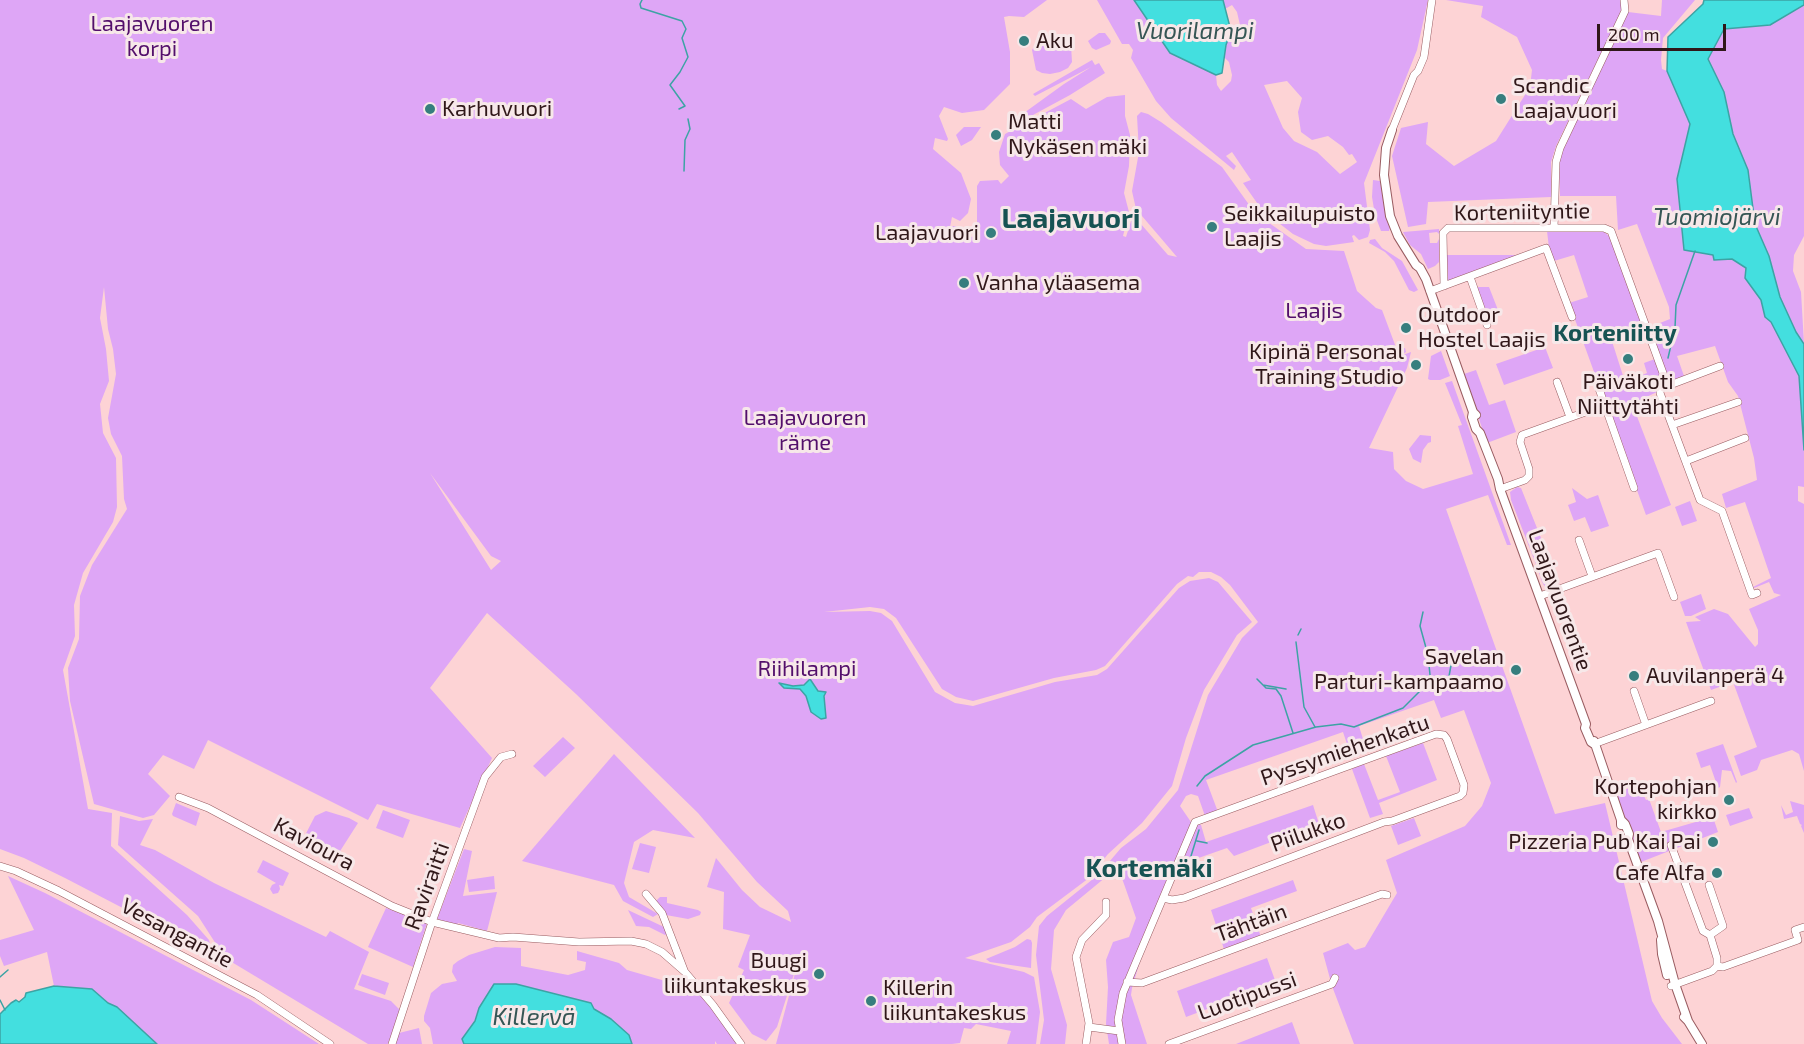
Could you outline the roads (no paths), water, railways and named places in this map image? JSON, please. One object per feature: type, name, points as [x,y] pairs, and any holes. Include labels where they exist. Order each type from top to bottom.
[{"type":"main road","name":"Laajavuorentie","points":[[1392,130],[1386,148],[1384,175],[1386,197],[1398,236],[1416,265],[1434,313],[1438,316]]},
{"type":"main road","name":"Laajavuorentie","points":[[1416,265],[1420,268],[1438,311],[1473,412],[1472,417],[1476,429],[1480,433],[1498,479],[1586,724],[1592,734],[1621,820],[1629,834],[1628,839],[1661,932],[1662,954],[1677,1004],[1702,1044]]},
{"type":"street","name":"Laajavuorentie","points":[[1392,130],[1414,75],[1419,55],[1424,51],[1432,0]]},
{"type":"street","points":[[1554,228],[1556,162],[1560,148],[1624,11],[1624,0]]},
{"type":"street","name":"Korteniityntie","points":[[1444,286],[1443,233],[1446,229],[1604,228],[1611,231],[1663,373],[1660,393],[1701,501],[1722,512],[1752,595],[1756,593]]},
{"type":"street","points":[[1430,291],[1546,248],[1572,317]]},
{"type":"street","points":[[1470,277],[1487,325]]},
{"type":"street","points":[[1662,382],[1670,385],[1720,366]]},
{"type":"street","points":[[1557,382],[1570,417]]},
{"type":"street","points":[[1598,386],[1635,488]]},
{"type":"street","points":[[1672,425],[1738,402]]},
{"type":"street","points":[[1500,489],[1525,480],[1529,476],[1520,442],[1522,435],[1605,405]]},
{"type":"street","points":[[1686,461],[1745,438]]},
{"type":"street","points":[[1579,540],[1592,576]]},
{"type":"street","points":[[1540,596],[1658,553],[1674,597]]},
{"type":"street","points":[[1634,691],[1646,725]]},
{"type":"street","points":[[1594,744],[1711,701]]},
{"type":"street","name":"Pyssymiehenkatu","points":[[1122,1044],[1118,1020],[1119,1003],[1163,897],[1198,821],[1436,734],[1444,735],[1447,739],[1464,785],[1463,793]]},
{"type":"street","name":"Raviraitti","points":[[392,1044],[432,922],[485,777],[501,757],[512,754]]},
{"type":"street","name":"Piilukko","points":[[1163,897],[1172,900],[1184,898],[1463,793]]},
{"type":"street","name":"Kavioura","points":[[179,797],[208,808],[393,906],[432,922],[499,939],[513,937],[579,942],[631,941],[646,944],[662,952],[685,972]]},
{"type":"street","points":[[1671,845],[1703,931],[1710,935],[1717,958],[1717,966],[1712,971],[1673,985]]},
{"type":"street","name":"Vesangantie","points":[[0,866],[59,891],[257,995],[330,1044]]},
{"type":"street","points":[[1708,885],[1723,926],[1710,935]]},
{"type":"street","points":[[646,894],[662,913],[685,972],[714,1005],[741,1044]]},
{"type":"street","name":"Tähtäin","points":[[1127,982],[1142,983],[1382,894],[1387,895]]},
{"type":"street","points":[[1086,1044],[1089,1028],[1076,957],[1082,940],[1106,915],[1106,902]]},
{"type":"street","points":[[1717,966],[1723,967],[1798,940],[1795,930],[1804,927]]},
{"type":"street","name":"Luotipussi","points":[[1169,1044],[1332,984],[1335,978]]},
{"type":"street","points":[[1089,1028],[1119,1031]]},
{"type":"water","name":"Vuorilampi","points":[[1134,0],[1223,0],[1231,31],[1226,45],[1222,73],[1216,75],[1170,53]]},
{"type":"water","name":"Tuomiojärvi","points":[[1704,0],[1804,0],[1804,5],[1770,25],[1724,29],[1708,59],[1724,92],[1733,134],[1748,170],[1755,224],[1769,256],[1780,297],[1804,344],[1804,450],[1799,376],[1771,322],[1765,317],[1761,300],[1745,278],[1746,268],[1732,259],[1714,260],[1713,255],[1684,250],[1677,179],[1690,124],[1667,71],[1668,37],[1703,4]]},
{"type":"water","name":"Riihilampi","points":[[810,679],[818,691],[826,692],[824,696],[826,718],[821,719],[811,712],[806,696],[800,689],[784,688],[779,683],[793,686],[804,685]]},
{"type":"water","name":"Killervä","points":[[494,984],[516,984],[591,1003],[594,1009],[611,1019],[629,1035],[632,1044],[464,1044],[462,1039],[475,1021],[479,1008]]},
{"type":"water","points":[[54,986],[92,989],[108,1003],[117,1007],[157,1044],[0,1044],[0,1014],[11,1003],[16,1000],[19,1002],[26,993]]},
{"type":"waterway","points":[[642,0],[641,8],[682,21],[686,29],[682,38],[688,57],[670,85],[685,106],[679,109]]},
{"type":"waterway","points":[[684,171],[685,140],[690,129],[688,119]]},
{"type":"waterway","points":[[1668,358],[1675,328],[1676,305],[1695,251]]},
{"type":"waterway","points":[[1423,612],[1420,626],[1428,655],[1430,675],[1425,684]]},
{"type":"waterway","points":[[1298,635],[1301,629]]},
{"type":"waterway","points":[[1296,642],[1304,707],[1315,727]]},
{"type":"waterway","points":[[1447,687],[1452,660]]},
{"type":"waterway","points":[[1257,679],[1266,688],[1276,689],[1281,696],[1293,733]]},
{"type":"waterway","points":[[1263,685],[1286,689]]},
{"type":"waterway","points":[[1197,786],[1205,776],[1253,745],[1316,727],[1341,724],[1354,727],[1403,708],[1423,688]]},
{"type":"waterway","points":[[1191,856],[1199,830]]},
{"type":"waterway","points":[[1197,841],[1207,843]]},
{"type":"waterway","points":[[0,977],[8,970]]},
{"type":"waterway","points":[[0,1000],[5,1010]]},
{"type":"place","name":"Aku","points":[[1024,41]]},
{"type":"place","name":"Scandic Laajavuori","points":[[1501,99]]},
{"type":"place","name":"Karhuvuori","points":[[430,109]]},
{"type":"place","name":"Matti Nykäsen mäki","points":[[996,135]]},
{"type":"place","name":"Seikkailupuisto Laajis","points":[[1212,227]]},
{"type":"place","name":"Laajavuori","points":[[991,233]]},
{"type":"place","name":"Vanha yläasema","points":[[964,283]]},
{"type":"place","name":"Outdoor Hostel Laajis","points":[[1406,328]]},
{"type":"place","name":"Päiväkoti Niittytähti","points":[[1628,359]]},
{"type":"place","name":"Kipinä Personal Training Studio","points":[[1416,365]]},
{"type":"place","name":"Savelan Parturi-kampaamo","points":[[1516,670]]},
{"type":"place","name":"Auvilanperä 4","points":[[1634,676]]},
{"type":"place","name":"Kortepohjan kirkko","points":[[1729,800]]},
{"type":"place","name":"Pizzeria Pub Kai Pai","points":[[1713,842]]},
{"type":"place","name":"Cafe Alfa","points":[[1717,873]]},
{"type":"place","name":"Buugi liikuntakeskus","points":[[819,974]]},
{"type":"place","name":"Killerin liikuntakeskus","points":[[871,1001]]},
{"type":"district","name":"Laajavuori","points":[[1071,219]]},
{"type":"district","name":"Korteniitty","points":[[1615,333]]},
{"type":"district","name":"Kortemäki","points":[[1149,868]]},
{"type":"park label","name":"Laajavuoren korpi","points":[[152,36]]},
{"type":"park label","name":"Laajis","points":[[1314,311]]},
{"type":"park label","name":"Laajavuoren räme","points":[[805,431]]}]
